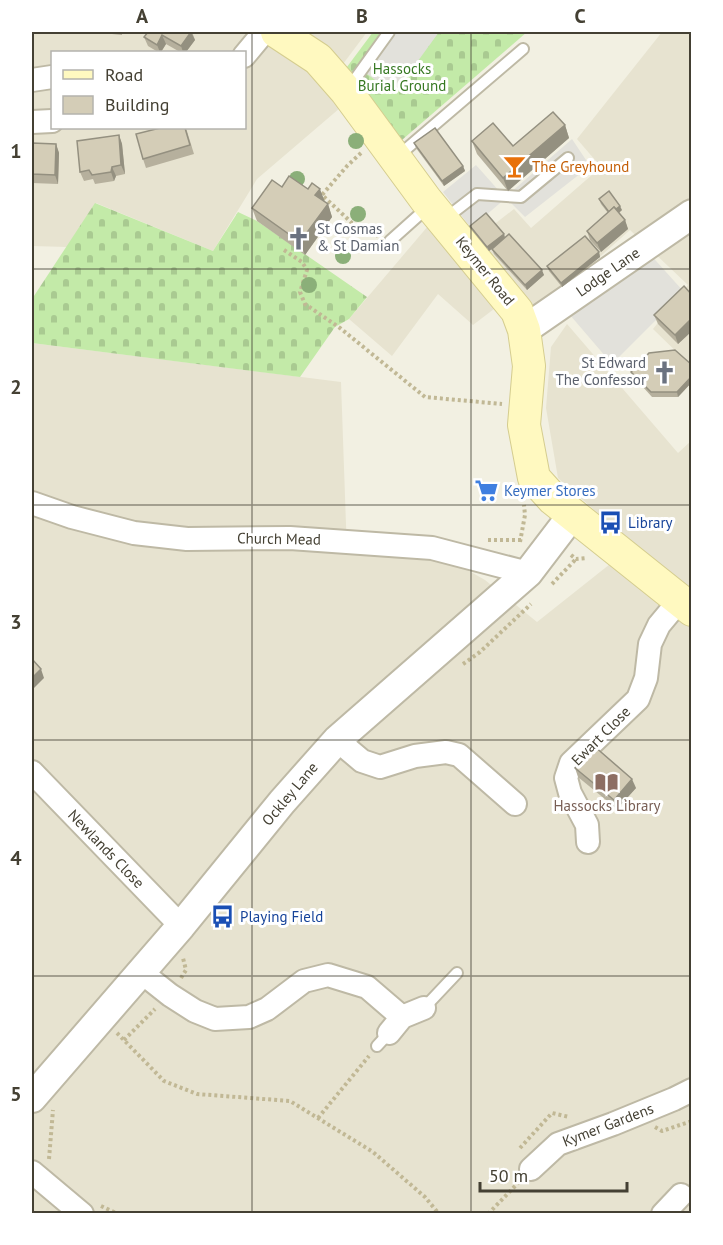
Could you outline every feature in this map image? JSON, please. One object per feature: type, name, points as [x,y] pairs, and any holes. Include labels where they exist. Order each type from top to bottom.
[{"type":"main road","name":"Keymer Road","points":[[277,32],[318,59],[346,91],[382,153],[437,213],[517,310],[525,330],[530,366],[524,425],[534,478],[553,499],[685,605]]},
{"type":"street","points":[[246,54],[264,32]]},
{"type":"street","points":[[32,80],[51,77]]},
{"type":"street","points":[[32,122],[51,121]]},
{"type":"street","name":"Lodge Lane","points":[[525,330],[692,214]]},
{"type":"street","name":"Church Mead","points":[[32,503],[72,517],[134,533],[187,539],[290,538],[432,548],[538,586]]},
{"type":"street","name":"Ockley Lane","points":[[42,1101],[101,1017],[176,933],[282,802],[337,740],[538,586],[552,542],[573,514]]},
{"type":"street","name":"Ewart Close","points":[[588,842],[587,825],[570,793],[566,777],[571,763],[638,699],[646,678],[650,644],[659,626],[685,605]]},
{"type":"street","points":[[337,740],[362,761],[380,767],[415,756],[446,752],[459,755],[515,804]]},
{"type":"street","name":"Newlands Close","points":[[32,772],[176,933]]},
{"type":"street","points":[[141,972],[195,1011],[215,1019],[249,1017],[267,1009],[304,981],[328,975],[367,987],[389,1032],[424,1008]]},
{"type":"street","name":"Kymer Gardens","points":[[531,1169],[558,1144],[623,1120],[692,1090]]},
{"type":"street","points":[[40,1166],[83,1212]]},
{"type":"street","points":[[663,1214],[681,1194]]},
{"type":"lane","points":[[346,91],[389,32]]},
{"type":"lane","points":[[382,153],[524,49]]},
{"type":"lane","points":[[390,242],[437,213],[477,194],[521,197],[568,158]]},
{"type":"lane","points":[[424,1008],[457,973]]},
{"type":"path","points":[[382,153],[347,166],[322,195],[352,223],[390,242]]},
{"type":"path","points":[[284,250],[302,262],[307,270],[300,292],[305,304],[340,328],[425,397],[526,408]]},
{"type":"path","points":[[552,542],[576,559]]},
{"type":"path","points":[[462,665],[480,652],[538,586],[576,559],[588,558]]},
{"type":"path","points":[[124,1040],[170,994],[186,970],[176,933]]},
{"type":"path","points":[[101,1017],[164,1081],[197,1094],[290,1101],[373,1152],[425,1197],[439,1214]]},
{"type":"path","points":[[318,1118],[389,1032]]},
{"type":"path","points":[[40,1166],[42,1101]]},
{"type":"path","points":[[488,1214],[531,1169]]},
{"type":"shaded area","points":[[32,32],[367,32],[328,84],[347,102],[257,179],[213,251],[96,203],[67,247],[32,246]]},
{"type":"shaded area","points":[[385,32],[439,32],[394,94],[359,68]]},
{"type":"shaded area","points":[[662,32],[691,32],[691,366],[653,329],[688,285],[630,230],[539,311],[519,290],[473,325],[438,294],[392,356],[349,319],[434,219],[456,254],[514,209],[531,228],[601,167],[577,139]]},
{"type":"shaded area","points":[[572,139],[590,166],[525,217],[506,198],[471,228],[443,192],[476,165],[500,192],[510,193]]},
{"type":"shaded area","points":[[648,252],[684,292],[612,364],[570,315]]},
{"type":"shaded area","points":[[567,324],[678,453],[691,441],[691,1213],[32,1214],[32,343],[341,382],[347,553],[455,563],[485,580],[537,622],[634,545],[558,478],[546,408],[551,347]]},
{"type":"green space","name":"Hassocks Burial Ground","points":[[373,32],[527,32],[395,146],[341,75]]},
{"type":"green space","points":[[95,203],[213,251],[238,212],[257,221],[367,297],[349,319],[335,327],[300,377],[32,343],[32,299]]},
{"type":"building","points":[[148,32],[191,32],[181,46],[162,35],[157,45],[144,37]]},
{"type":"building","points":[[553,112],[565,125],[503,178],[472,141],[493,123],[513,146]]},
{"type":"building","points":[[435,128],[463,166],[442,181],[414,143]]},
{"type":"building","points":[[156,129],[185,129],[190,145],[143,159],[136,134]]},
{"type":"building","points":[[119,135],[121,165],[112,167],[111,172],[92,175],[89,170],[80,172],[77,141]]},
{"type":"building","points":[[32,143],[56,144],[55,175],[32,174]]},
{"type":"building","name":"St Cosmas & St Damian","points":[[289,176],[308,189],[312,183],[320,189],[315,195],[328,204],[300,242],[252,208],[272,180],[282,187]]},
{"type":"building","points":[[609,191],[620,206],[616,209],[614,207],[609,212],[599,199]]},
{"type":"building","points":[[614,207],[625,220],[597,243],[587,231]]},
{"type":"building","points":[[486,213],[504,234],[487,247],[470,226]]},
{"type":"building","points":[[509,234],[542,270],[525,285],[492,249]]},
{"type":"building","points":[[585,236],[599,252],[561,283],[547,266]]},
{"type":"building","points":[[684,286],[692,295],[692,318],[675,335],[654,315]]},
{"type":"building","name":"St Edward The Confessor","points":[[675,350],[692,365],[692,376],[677,392],[651,392],[631,372],[649,353]]},
{"type":"building","points":[[32,659],[41,669],[32,678]]},
{"type":"building","name":"Hassocks Library","points":[[594,746],[632,779],[614,800],[575,768]]},
{"type":"place","name":"The Greyhound","points":[[514,167]]},
{"type":"place","name":"St Cosmas & St Damian","points":[[299,238]]},
{"type":"place","name":"St Edward The Confessor","points":[[664,372]]},
{"type":"place","name":"Keymer Stores","points":[[486,491]]},
{"type":"place","name":"Library","points":[[610,523]]},
{"type":"place","name":"Hassocks Library","points":[[607,782]]},
{"type":"place","name":"Playing Field","points":[[222,917]]}]
